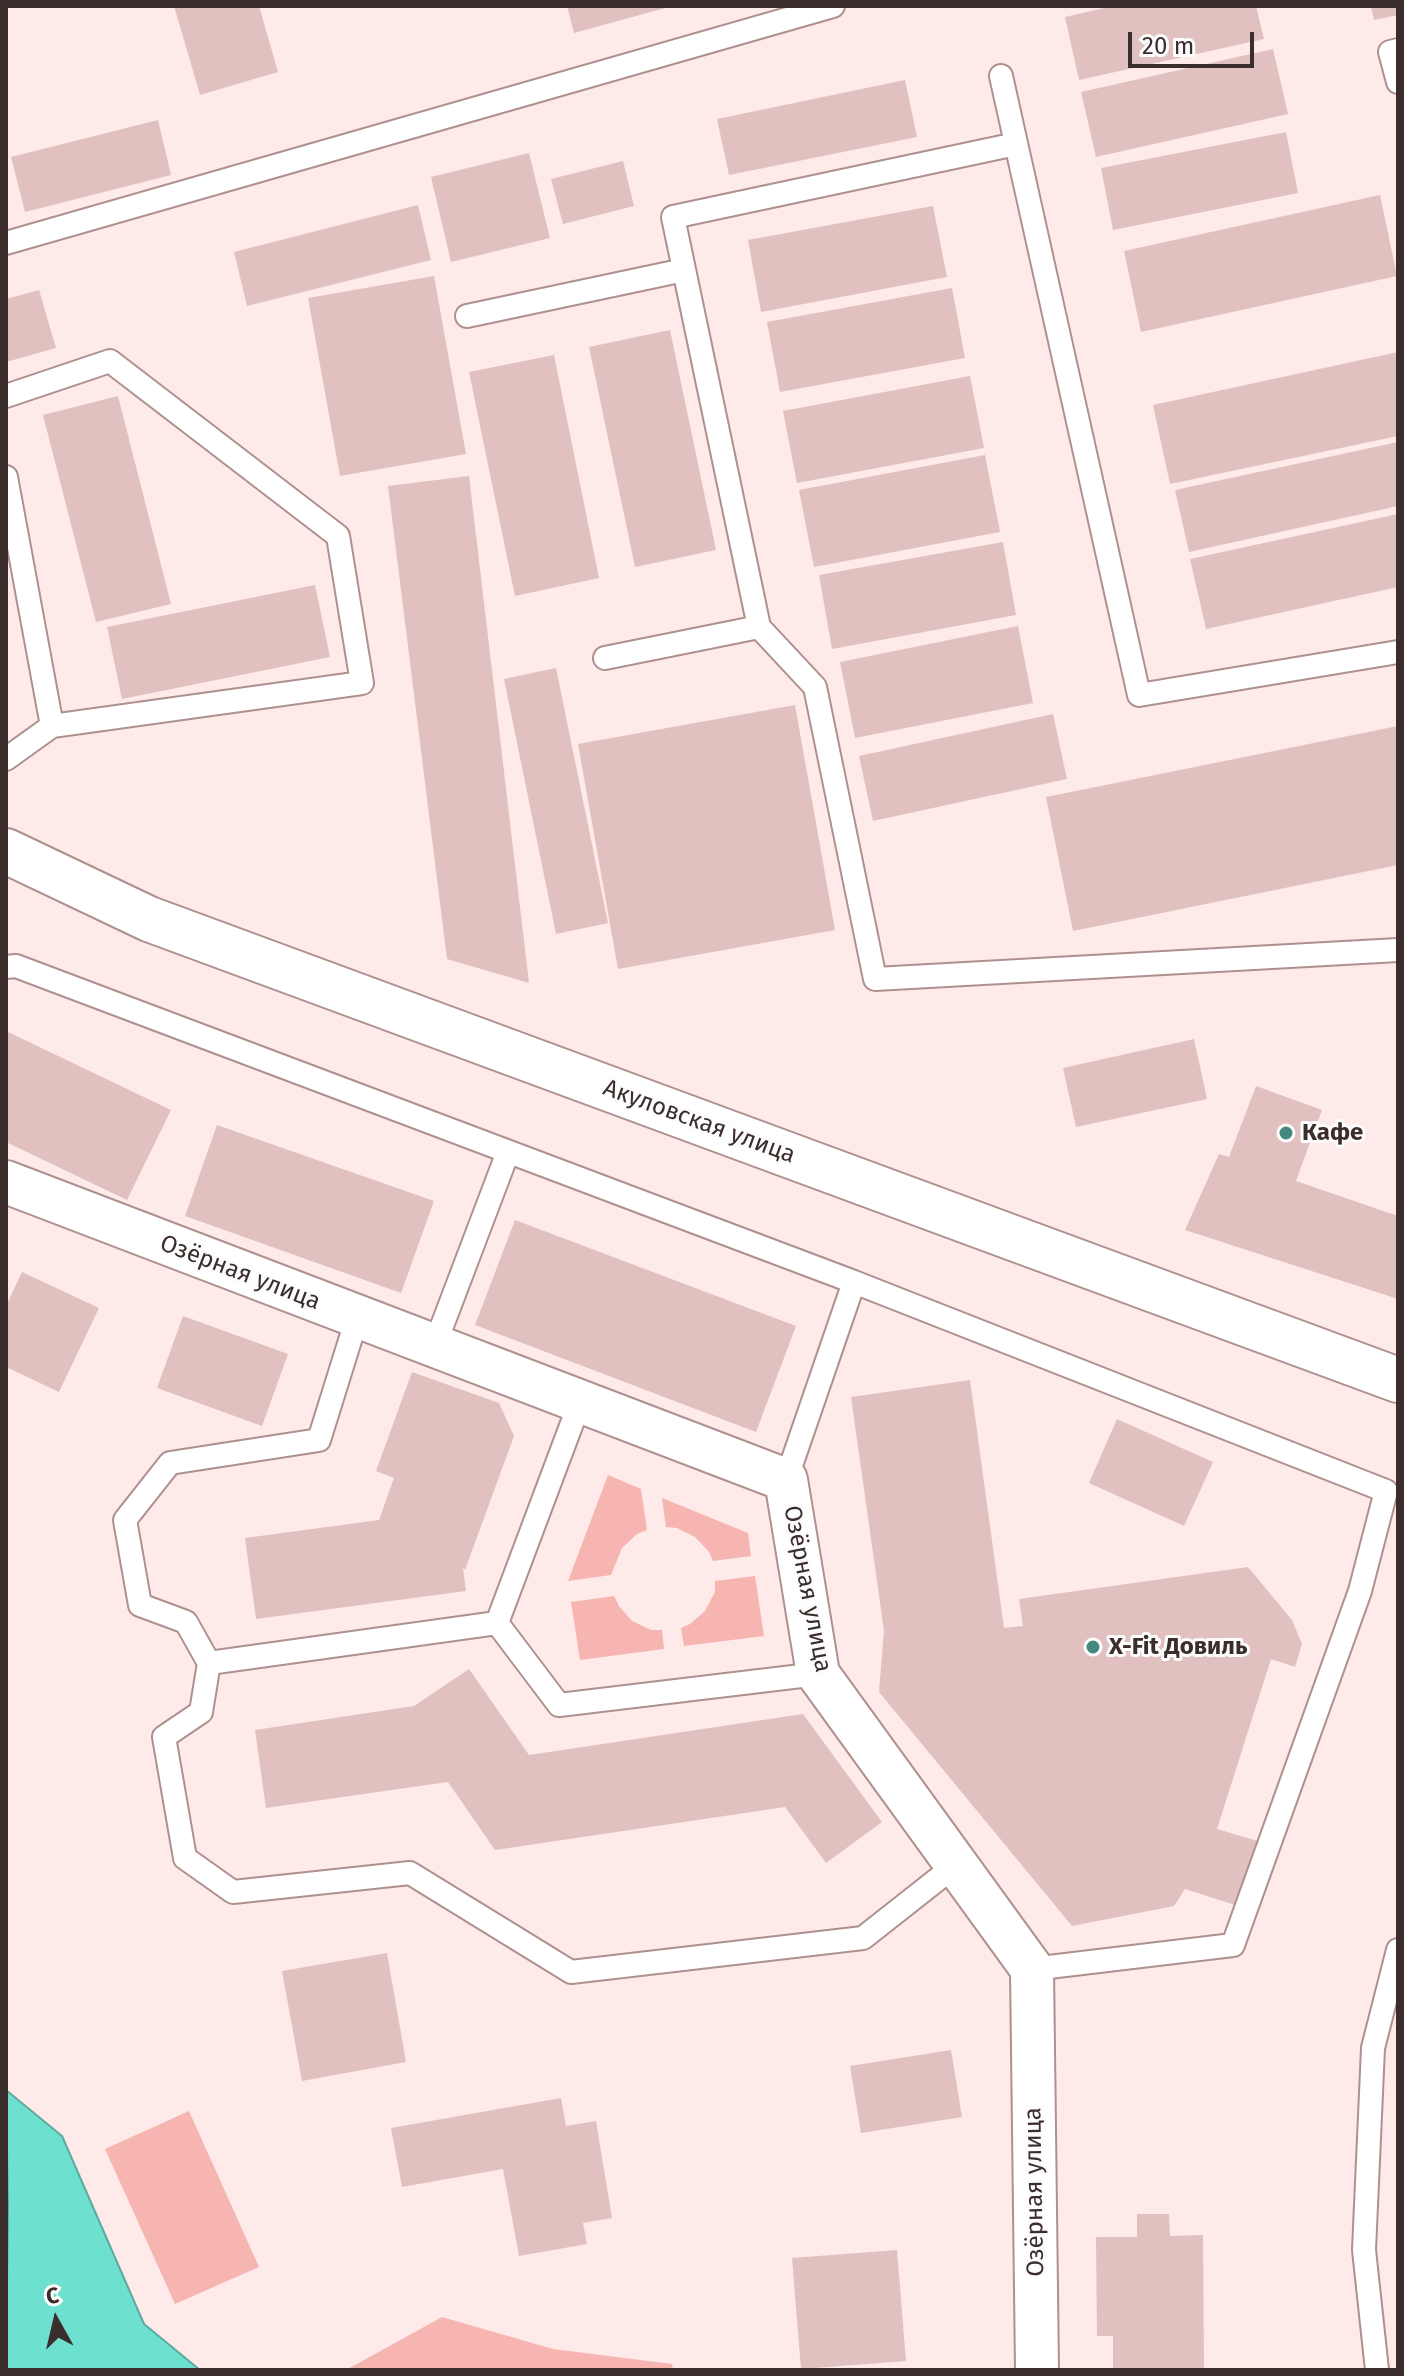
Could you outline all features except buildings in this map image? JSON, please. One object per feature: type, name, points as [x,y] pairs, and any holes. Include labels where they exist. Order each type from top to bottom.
[{"type":"street","name":"Акуловская улица","points":[[6,851],[149,919],[1398,1380]]},
{"type":"street","name":"Озёрная улица","points":[[6,1182],[786,1480],[818,1674],[1032,1969],[1037,2370]]},
{"type":"lane","points":[[6,243],[833,6]]},
{"type":"lane","points":[[1398,50],[1390,52],[1398,82]]},
{"type":"lane","points":[[1001,76],[1139,695],[1398,652]]},
{"type":"lane","points":[[1016,144],[673,217],[759,627],[815,687],[875,979],[1398,950]]},
{"type":"lane","points":[[467,316],[684,270]]},
{"type":"lane","points":[[6,396],[110,361],[338,536],[362,683],[52,726],[6,759]]},
{"type":"lane","points":[[6,477],[52,726]]},
{"type":"lane","points":[[605,658],[759,627]]},
{"type":"lane","points":[[6,967],[16,966],[854,1282],[1386,1491],[1360,1591],[1233,1945],[1032,1969]]},
{"type":"lane","points":[[434,1347],[508,1152]]},
{"type":"lane","points":[[786,1480],[854,1282]]},
{"type":"lane","points":[[357,1318],[319,1440],[170,1463],[125,1520],[140,1605],[186,1622],[209,1663],[201,1712],[164,1737],[185,1858],[233,1892],[410,1873],[571,1972],[863,1938],[957,1864]]},
{"type":"lane","points":[[497,1623],[580,1402]]},
{"type":"lane","points":[[209,1663],[497,1623]]},
{"type":"lane","points":[[497,1623],[559,1705],[818,1674]]},
{"type":"lane","points":[[1377,2370],[1364,2250],[1372,2063],[1398,1950]]},
{"type":"shaded area","points":[[608,1475],[641,1489],[647,1530],[637,1534],[622,1548],[611,1575],[568,1581]]},
{"type":"shaded area","points":[[662,1498],[748,1533],[751,1556],[713,1561],[695,1537],[677,1528],[666,1527]]},
{"type":"shaded area","points":[[755,1576],[764,1636],[684,1646],[681,1628],[705,1611],[715,1592],[715,1581]]},
{"type":"shaded area","points":[[614,1596],[632,1621],[651,1630],[662,1630],[664,1649],[580,1660],[571,1602]]},
{"type":"shaded area","points":[[189,2111],[259,2267],[175,2304],[105,2149]]},
{"type":"shaded area","points":[[442,2317],[553,2349],[672,2364],[673,2370],[346,2370]]},
{"type":"water","points":[[6,2090],[62,2136],[144,2324],[200,2370],[6,2370]]},
{"type":"place","name":"Кафе","points":[[1286,1133]]},
{"type":"place","name":"X-Fit Довиль","points":[[1093,1647]]}]
